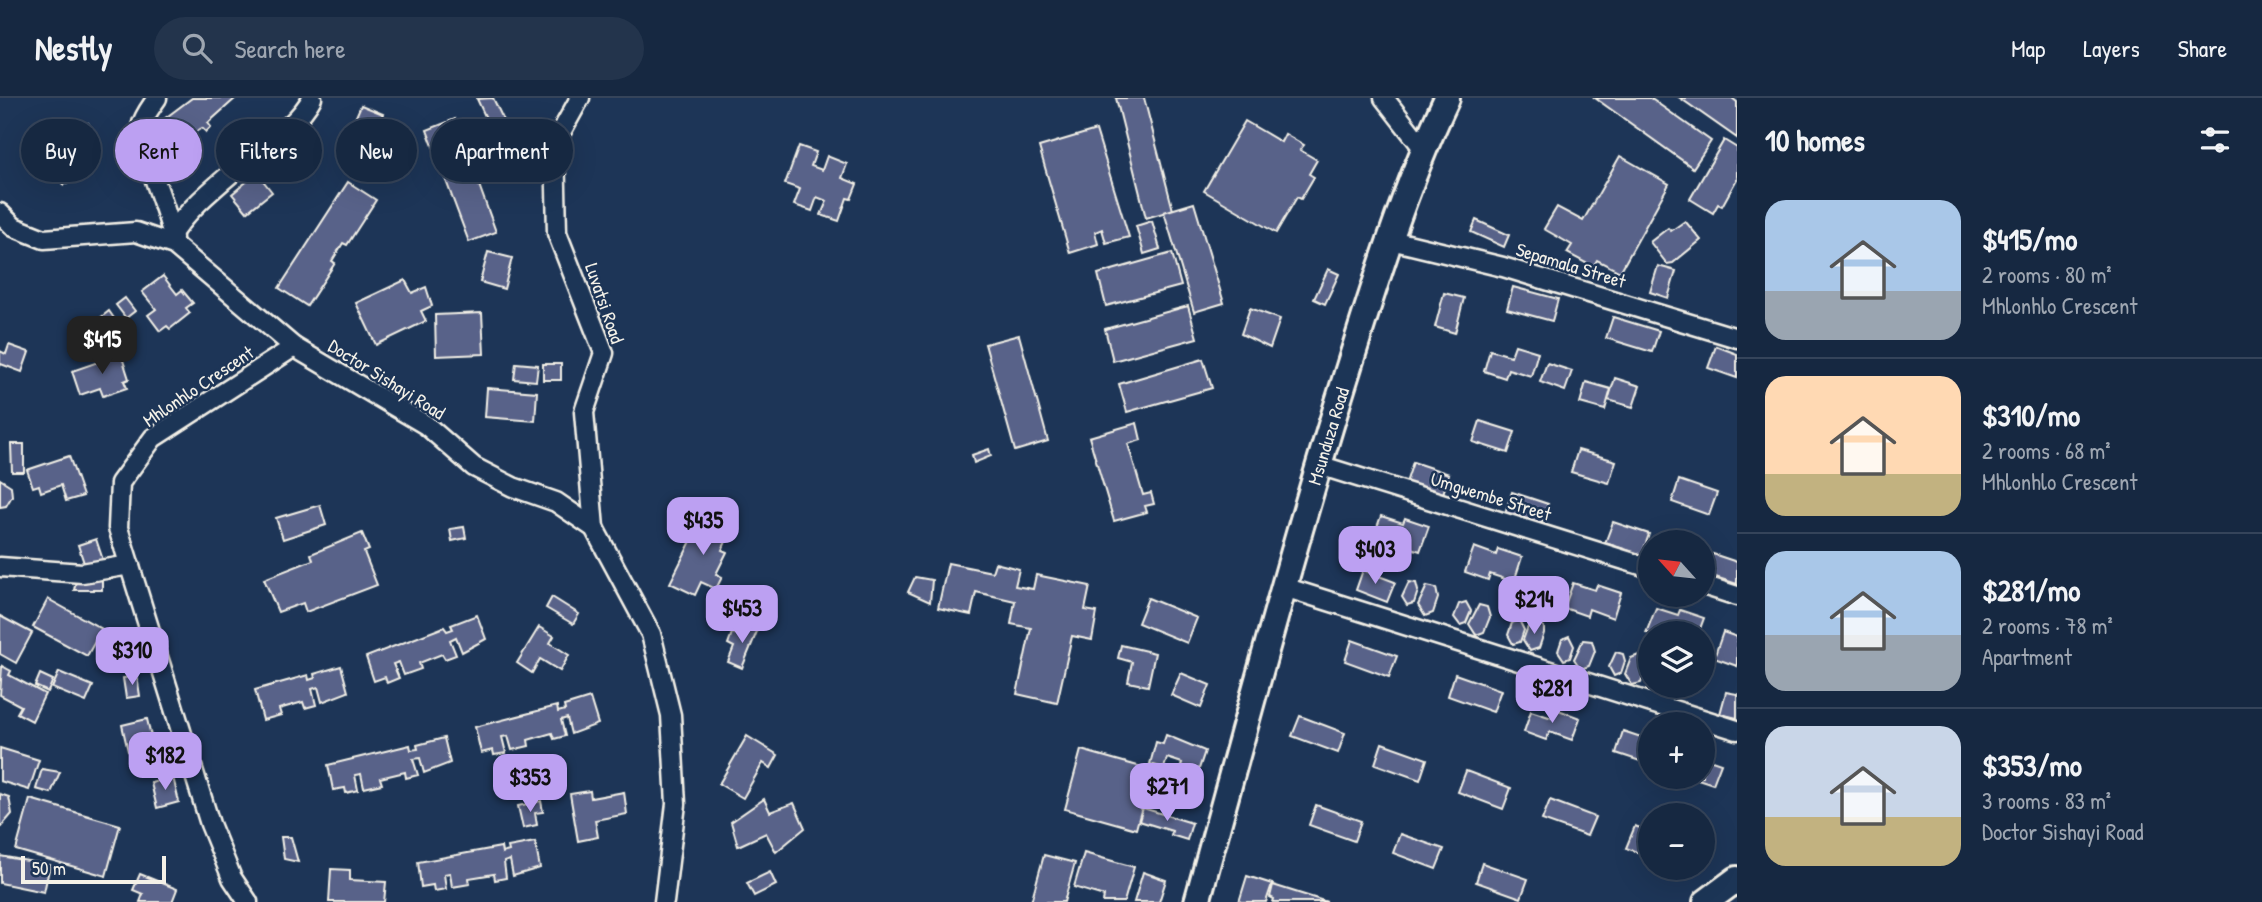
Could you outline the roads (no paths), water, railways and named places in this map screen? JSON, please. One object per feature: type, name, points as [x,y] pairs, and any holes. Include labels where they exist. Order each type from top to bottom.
[{"type":"street","points":[[157,98],[140,129],[143,148],[155,174],[173,238]]},
{"type":"street","points":[[173,238],[191,206],[210,194],[287,128],[313,98]]},
{"type":"street","name":"Luvatsi Road","points":[[580,98],[555,143],[556,233],[604,353],[584,412],[594,528]]},
{"type":"street","points":[[1384,98],[1423,148]]},
{"type":"street","name":"Msunduza Road","points":[[1197,902],[1319,465],[1423,148],[1447,98]]},
{"type":"street","name":"Doctor Sishayi Road","points":[[0,213],[14,227],[44,239],[136,232],[173,238],[294,346],[426,425],[474,467],[513,487],[556,502],[594,528],[651,634],[671,715],[676,804],[664,902]]},
{"type":"street","name":"Sepamala Street","points":[[1391,240],[1503,267],[1737,338]]},
{"type":"street","name":"Mhlonhlo Crescent","points":[[248,902],[232,878],[210,824],[118,528],[120,484],[153,438],[294,346]]},
{"type":"street","name":"Umgwembe Street","points":[[1319,465],[1638,564]]},
{"type":"street","points":[[0,567],[82,573],[130,565]]},
{"type":"street","points":[[1284,587],[1737,730]]},
{"type":"street","points":[[1715,589],[1737,596]]},
{"type":"street","points":[[1706,902],[1737,879]]}]
